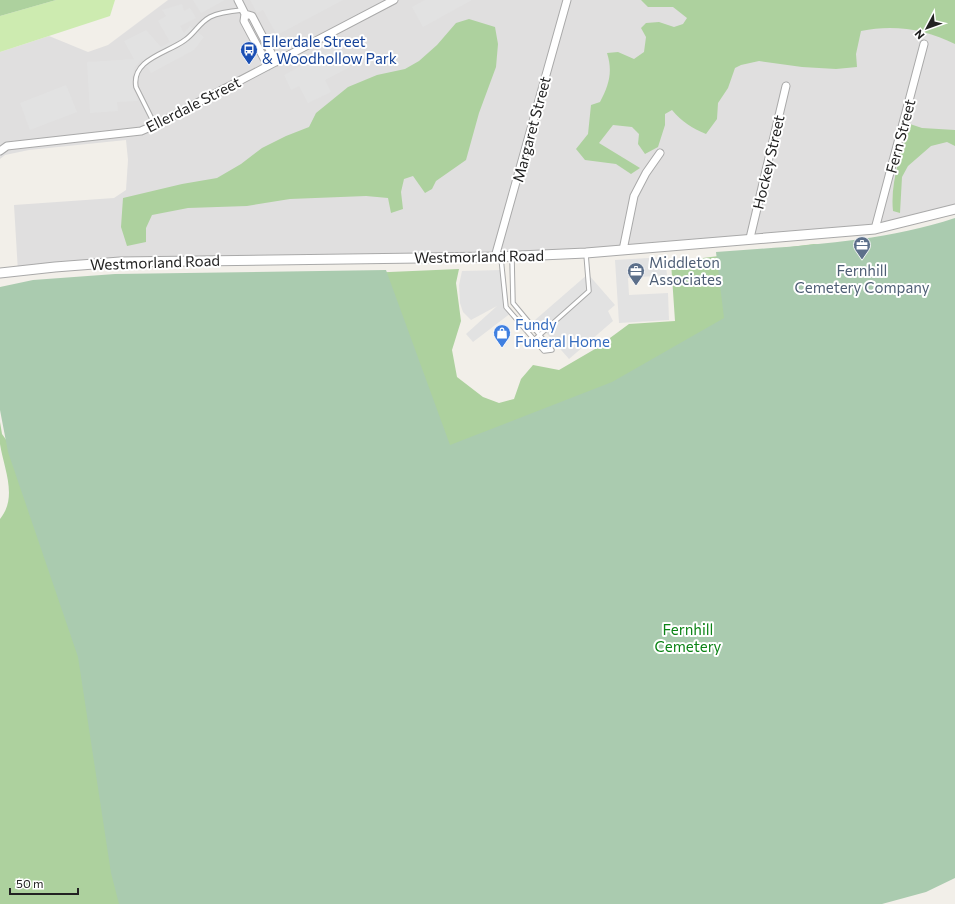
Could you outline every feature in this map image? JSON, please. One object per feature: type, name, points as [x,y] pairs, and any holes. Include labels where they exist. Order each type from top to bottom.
[{"type":"street","points":[[238,0],[244,12],[244,21],[268,66]]},
{"type":"street","name":"Ellerdale Street","points":[[0,151],[7,146],[141,131],[394,0]]},
{"type":"street","name":"Margaret Street","points":[[498,257],[567,0]]},
{"type":"street","points":[[244,12],[252,16],[276,62]]},
{"type":"street","name":"Fern Street","points":[[875,229],[924,44]]},
{"type":"street","name":"Hockey Street","points":[[750,238],[786,86]]},
{"type":"street","points":[[623,250],[636,192],[660,153]]},
{"type":"street","name":"Westmorland Road","points":[[0,273],[55,267],[128,262],[498,257],[586,253],[750,238],[875,229],[955,209]]},
{"type":"lane","points":[[155,125],[136,87],[135,80],[140,68],[146,62],[184,40],[200,23],[210,17],[244,12]]},
{"type":"lane","points":[[534,340],[589,291],[586,253]]},
{"type":"lane","points":[[498,257],[506,307],[544,351],[552,350],[514,303],[512,256]]},
{"type":"shaded area","points":[[168,0],[955,0],[955,206],[896,226],[623,250],[283,260],[18,272],[14,205],[114,198],[126,190],[128,160],[126,140],[29,150],[5,155],[0,159],[0,52],[49,36],[88,52],[108,45]]},
{"type":"shaded area","points":[[193,0],[225,0],[201,13]]},
{"type":"shaded area","points":[[250,0],[343,0],[277,35],[263,10],[257,13]]},
{"type":"shaded area","points":[[425,0],[472,0],[423,27],[412,7]]},
{"type":"shaded area","points":[[182,4],[184,11],[190,8],[196,18],[180,26],[184,33],[190,26],[204,37],[194,50],[151,73],[142,59],[135,67],[132,77],[132,85],[138,101],[117,102],[118,111],[90,113],[87,62],[134,59],[124,41],[146,30],[161,47],[170,42],[158,21],[166,16],[162,10]]},
{"type":"shaded area","points":[[339,46],[350,67],[325,80],[331,92],[308,103],[299,86],[291,90],[284,75]]},
{"type":"shaded area","points":[[66,85],[77,112],[30,130],[20,103]]},
{"type":"shaded area","points":[[665,257],[667,275],[628,278],[629,295],[668,293],[669,320],[619,323],[615,260]]},
{"type":"shaded area","points":[[502,270],[506,307],[511,313],[473,342],[466,334],[497,306],[471,320],[463,312],[460,303],[459,285],[462,271]]},
{"type":"shaded area","points":[[588,274],[615,305],[608,311],[613,321],[569,359],[535,320]]},
{"type":"green space","points":[[0,0],[56,0],[0,16]]},
{"type":"green space","points":[[56,0],[115,0],[110,16],[0,52],[0,16]]},
{"type":"green space","points":[[641,0],[955,0],[955,44],[921,31],[897,28],[873,29],[861,31],[856,54],[857,67],[836,69],[802,67],[759,61],[741,65],[735,68],[728,88],[718,103],[717,119],[706,134],[688,124],[672,110],[665,114],[665,125],[658,147],[645,154],[638,144],[639,134],[632,127],[613,125],[599,143],[640,168],[631,174],[616,164],[585,160],[576,149],[588,134],[591,105],[600,102],[608,84],[610,66],[607,53],[618,52],[634,59],[644,52],[646,37],[641,28],[646,23],[659,22],[674,27],[683,24],[687,18],[673,7],[648,7]]},
{"type":"green space","points":[[469,19],[495,27],[498,44],[496,67],[479,113],[466,160],[436,181],[432,189],[425,193],[413,176],[404,179],[401,192],[403,209],[391,213],[388,198],[366,196],[290,199],[247,206],[188,208],[152,215],[146,228],[146,242],[127,246],[121,227],[123,198],[182,184],[217,178],[241,164],[262,148],[309,127],[316,113],[348,87],[377,75],[405,69],[419,61],[437,45],[456,23]]},
{"type":"green space","points":[[910,124],[922,128],[955,130],[955,146],[947,142],[931,146],[908,166],[902,177],[900,213],[893,211],[893,190],[900,156]]},
{"type":"green space","name":"Fernhill Cemetery","points":[[955,218],[955,878],[926,892],[882,904],[119,904],[111,873],[78,657],[8,452],[0,410],[0,287],[33,280],[115,274],[386,270],[450,445],[612,382],[724,318],[716,252],[806,245],[867,238],[896,233]]},
{"type":"green space","points":[[814,244],[834,246],[835,259],[442,503],[320,275],[459,269],[456,283],[461,321],[452,350],[457,377],[483,397],[499,403],[514,399],[521,379],[533,365],[559,370],[595,349],[629,324],[675,321],[671,262]]},
{"type":"green space","points":[[0,422],[2,434],[14,451],[413,904],[0,904],[0,519],[8,502],[9,492],[7,473],[0,444]]},
{"type":"place","name":"Ellerdale Street & Woodhollow Park","points":[[249,65]]},
{"type":"place","name":"Fernhill Cemetery Company","points":[[862,260]]},
{"type":"place","name":"Middleton Associates","points":[[636,286]]},
{"type":"place","name":"Fundy Funeral Home","points":[[502,348]]}]
